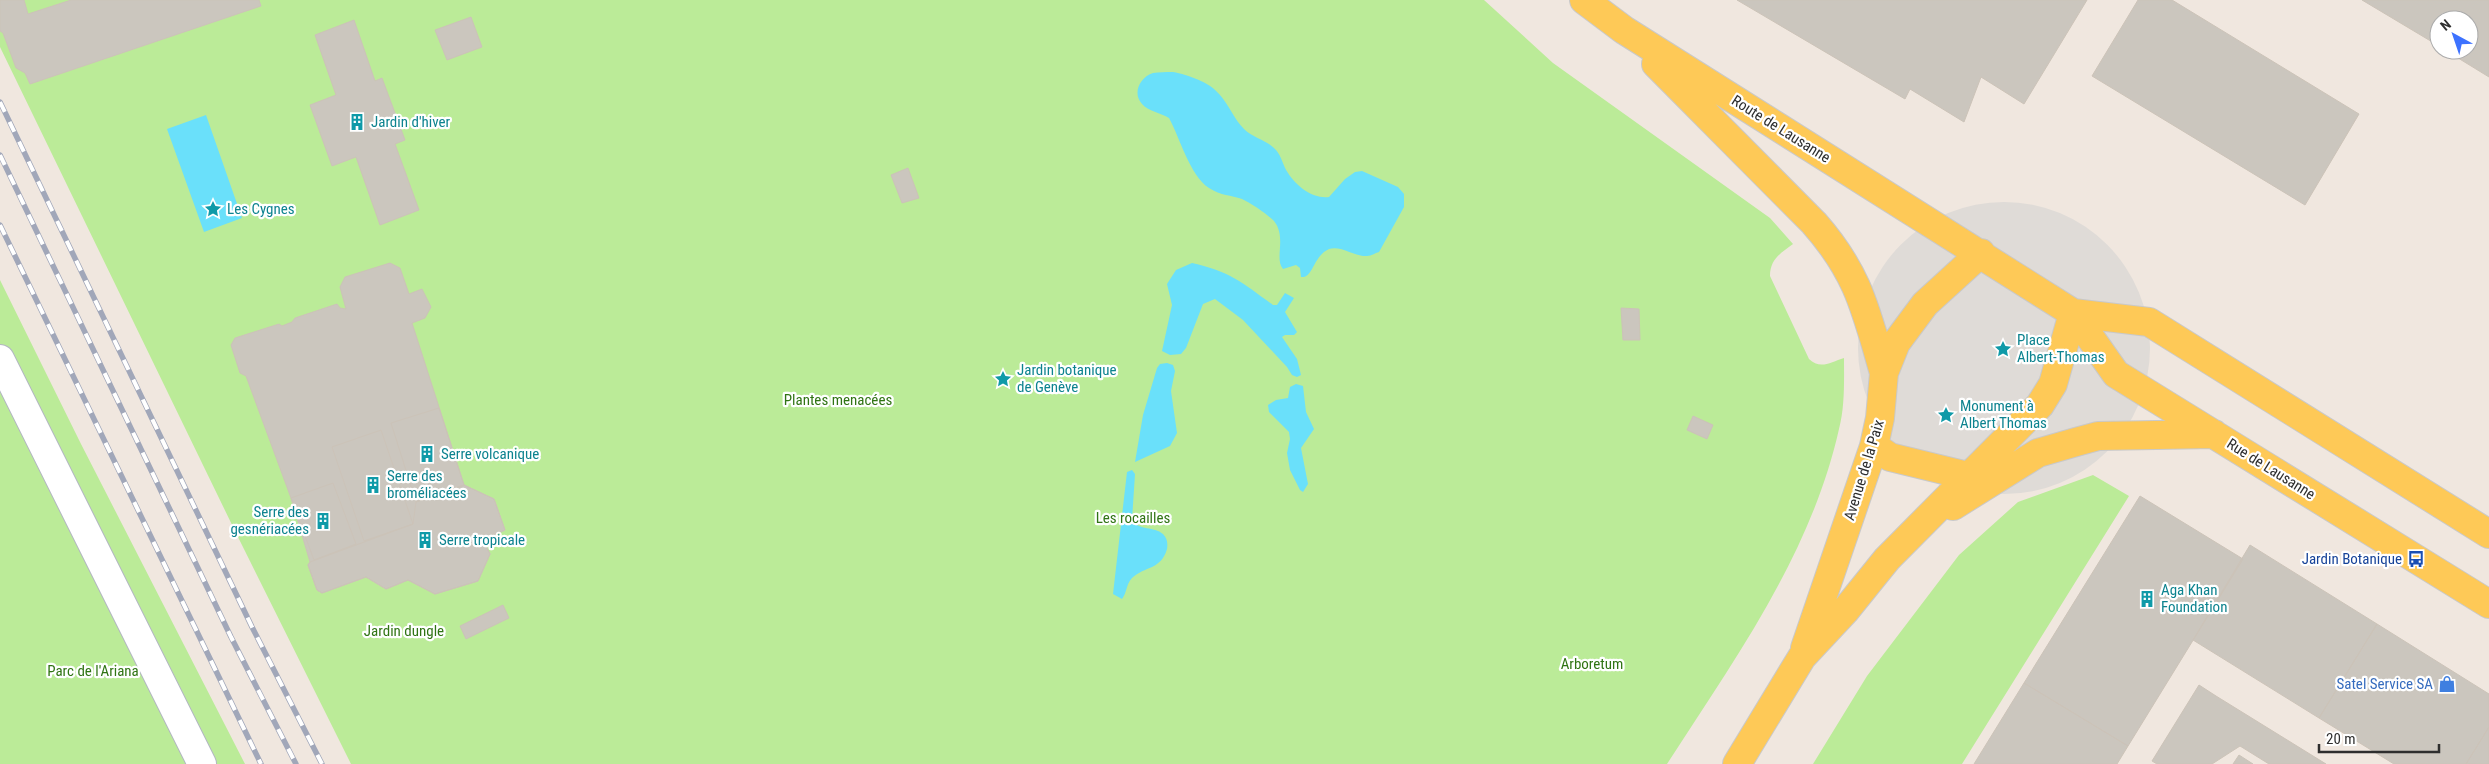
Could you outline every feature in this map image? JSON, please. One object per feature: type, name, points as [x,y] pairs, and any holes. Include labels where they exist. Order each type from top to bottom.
[{"type":"main road","name":"Route de Lausanne","points":[[1584,0],[1624,30],[1980,253]]},
{"type":"main road","points":[[1624,30],[1814,223],[1834,247],[1859,289],[1884,373]]},
{"type":"main road","name":"Rue de Lausanne","points":[[1980,253],[2073,313],[2116,374],[2489,604]]},
{"type":"main road","name":"Avenue de la Paix","points":[[1802,657],[1874,446],[1880,418],[1884,373],[1896,343],[1925,304],[1980,253]]},
{"type":"main road","name":"Rue de Lausanne","points":[[2073,313],[2149,322],[2489,534]]},
{"type":"main road","name":"Avenue de la Paix","points":[[1737,764],[1802,657],[1914,531],[2045,397],[2053,384],[2073,313]]},
{"type":"main road","points":[[1914,531],[2038,453],[2098,436],[2214,434]]},
{"type":"main road","points":[[1874,446],[1890,458],[1968,476]]},
{"type":"lane","points":[[0,359],[202,764]]},
{"type":"green space","name":"Jardin botanique de Genève","points":[[0,0],[1484,0],[1553,63],[1770,218],[1793,244],[1774,261],[1770,270],[1770,276],[1809,359],[1821,365],[1844,358],[1843,403],[1839,429],[1826,475],[1810,519],[1790,562],[1744,645],[1667,764],[351,764],[235,531],[0,47]]},
{"type":"green space","name":"Parc de l'Ariana","points":[[0,280],[81,444],[245,764],[0,764]]},
{"type":"green space","points":[[2093,475],[2129,496],[1962,764],[1813,764],[1867,676],[1959,555],[2018,502]]},
{"type":"shaded area","name":"Place Albert-Thomas","points":[[2004,202],[2046,208],[2073,219],[2097,235],[2117,255],[2133,279],[2144,306],[2150,348],[2144,390],[2133,417],[2117,441],[2097,461],[2073,477],[2046,488],[2004,494],[1962,488],[1935,477],[1911,461],[1891,441],[1875,417],[1864,390],[1858,348],[1864,306],[1875,279],[1891,255],[1911,235],[1935,219],[1962,208]]},
{"type":"water","points":[[1173,72],[1198,80],[1216,90],[1244,129],[1276,150],[1292,178],[1311,194],[1329,197],[1345,179],[1355,172],[1362,171],[1398,187],[1404,194],[1404,207],[1379,252],[1362,256],[1334,248],[1324,252],[1305,277],[1301,277],[1300,268],[1296,265],[1283,269],[1280,260],[1280,234],[1274,221],[1246,201],[1218,193],[1202,182],[1191,166],[1169,118],[1148,108],[1139,100],[1138,90],[1144,78],[1153,73]]},
{"type":"water","points":[[206,115],[242,218],[204,232],[167,129]]},
{"type":"water","points":[[1192,263],[1226,274],[1244,284],[1273,305],[1277,305],[1285,293],[1294,298],[1285,312],[1297,332],[1294,335],[1282,337],[1297,359],[1301,375],[1297,377],[1292,375],[1287,367],[1243,320],[1215,299],[1203,304],[1186,348],[1181,354],[1170,355],[1162,351],[1172,305],[1167,284],[1176,270]]},
{"type":"water","points":[[1167,363],[1173,365],[1175,371],[1171,391],[1177,433],[1170,446],[1135,462],[1143,415],[1157,368],[1160,364]]},
{"type":"water","points":[[1296,384],[1303,386],[1306,412],[1314,429],[1301,448],[1308,484],[1303,492],[1300,490],[1290,470],[1287,453],[1290,439],[1289,432],[1269,412],[1268,405],[1276,400],[1288,398],[1290,387]]},
{"type":"water","points":[[1132,470],[1135,474],[1132,520],[1139,526],[1163,534],[1166,539],[1167,549],[1161,561],[1132,578],[1122,599],[1113,594],[1127,472]]},
{"type":"building","points":[[0,0],[24,0],[28,14],[71,0],[259,0],[261,6],[30,84],[25,73],[16,68],[3,33],[0,31]]},
{"type":"building","points":[[1737,0],[2087,0],[2024,104],[1981,77],[1964,122],[1910,89],[1905,99]]},
{"type":"building","points":[[2138,0],[2172,0],[2359,114],[2305,205],[2092,76]]},
{"type":"building","points":[[2362,0],[2489,0],[2489,77],[2461,60],[2479,60],[2479,10],[2429,10],[2429,40]]},
{"type":"building","points":[[471,17],[482,47],[447,60],[435,30]]},
{"type":"building","name":"Jardin d'hiver","points":[[354,20],[375,81],[382,78],[405,140],[395,144],[419,210],[380,225],[356,157],[332,166],[310,105],[336,95],[315,35]]},
{"type":"building","points":[[908,168],[919,198],[902,203],[891,175]]},
{"type":"building","points":[[390,263],[400,268],[409,294],[422,289],[431,307],[425,318],[412,323],[464,485],[494,499],[505,530],[483,540],[490,554],[478,581],[435,594],[408,580],[386,589],[366,577],[322,593],[317,590],[308,565],[310,562],[291,498],[246,376],[240,373],[231,345],[235,338],[279,324],[282,326],[292,322],[295,318],[337,304],[340,308],[346,309],[340,287],[345,277]]},
{"type":"building","points":[[1621,308],[1639,309],[1640,340],[1623,340]]},
{"type":"building","name":"Serre volcanique","points":[[439,408],[464,485],[416,502],[391,423]]},
{"type":"building","points":[[1693,416],[1713,425],[1707,439],[1687,430]]},
{"type":"building","name":"Serre des broméliacées","points":[[381,430],[413,524],[364,541],[332,447]]},
{"type":"building","name":"Serre des gesnériacées","points":[[333,483],[356,544],[314,560],[291,498]]},
{"type":"building","name":"Serre tropicale","points":[[464,485],[494,499],[505,530],[483,540],[490,554],[478,581],[435,594],[408,580],[386,589],[366,577],[322,593],[317,590],[308,565],[310,562],[413,524],[416,502]]},
{"type":"building","name":"Aga Khan Foundation","points":[[2140,496],[2243,559],[2128,746],[2024,683]]},
{"type":"building","points":[[2250,545],[2377,624],[2319,718],[2193,640]]},
{"type":"building","points":[[503,605],[509,618],[466,639],[460,626]]},
{"type":"building","points":[[2377,624],[2489,694],[2489,727],[2466,764],[2394,764],[2319,718]]},
{"type":"building","points":[[2024,683],[2128,746],[2117,764],[1974,764]]},
{"type":"building","points":[[2199,685],[2326,764],[2269,764],[2240,746],[2212,764],[2157,764],[2152,761]]},
{"type":"building","points":[[2489,727],[2489,764],[2466,764]]},
{"type":"building","points":[[2239,755],[2253,764],[2233,764]]},
{"type":"railway","points":[[0,102],[252,627],[322,764]]},
{"type":"railway","points":[[0,155],[231,637],[296,764]]},
{"type":"railway","points":[[0,225],[261,764]]},
{"type":"place","name":"Jardin d'hiver","points":[[357,122]]},
{"type":"place","name":"Les Cygnes","points":[[213,209]]},
{"type":"place","name":"Place Albert-Thomas","points":[[2003,349]]},
{"type":"place","name":"Jardin botanique de Genève","points":[[1003,379]]},
{"type":"place","name":"Monument à Albert Thomas","points":[[1946,415]]},
{"type":"place","name":"Serre volcanique","points":[[427,454]]},
{"type":"place","name":"Serre des broméliacées","points":[[373,485]]},
{"type":"place","name":"Serre des gesnériacées","points":[[323,521]]},
{"type":"place","name":"Serre tropicale","points":[[425,540]]},
{"type":"place","name":"Jardin Botanique","points":[[2416,559]]},
{"type":"place","name":"Aga Khan Foundation","points":[[2147,599]]},
{"type":"place","name":"Satel Service SA","points":[[2447,684]]},
{"type":"park label","name":"Plantes menacées","points":[[838,400]]},
{"type":"park label","name":"Les rocailles","points":[[1133,518]]},
{"type":"park label","name":"Jardin dungle","points":[[404,631]]},
{"type":"park label","name":"Arboretum","points":[[1592,664]]}]
